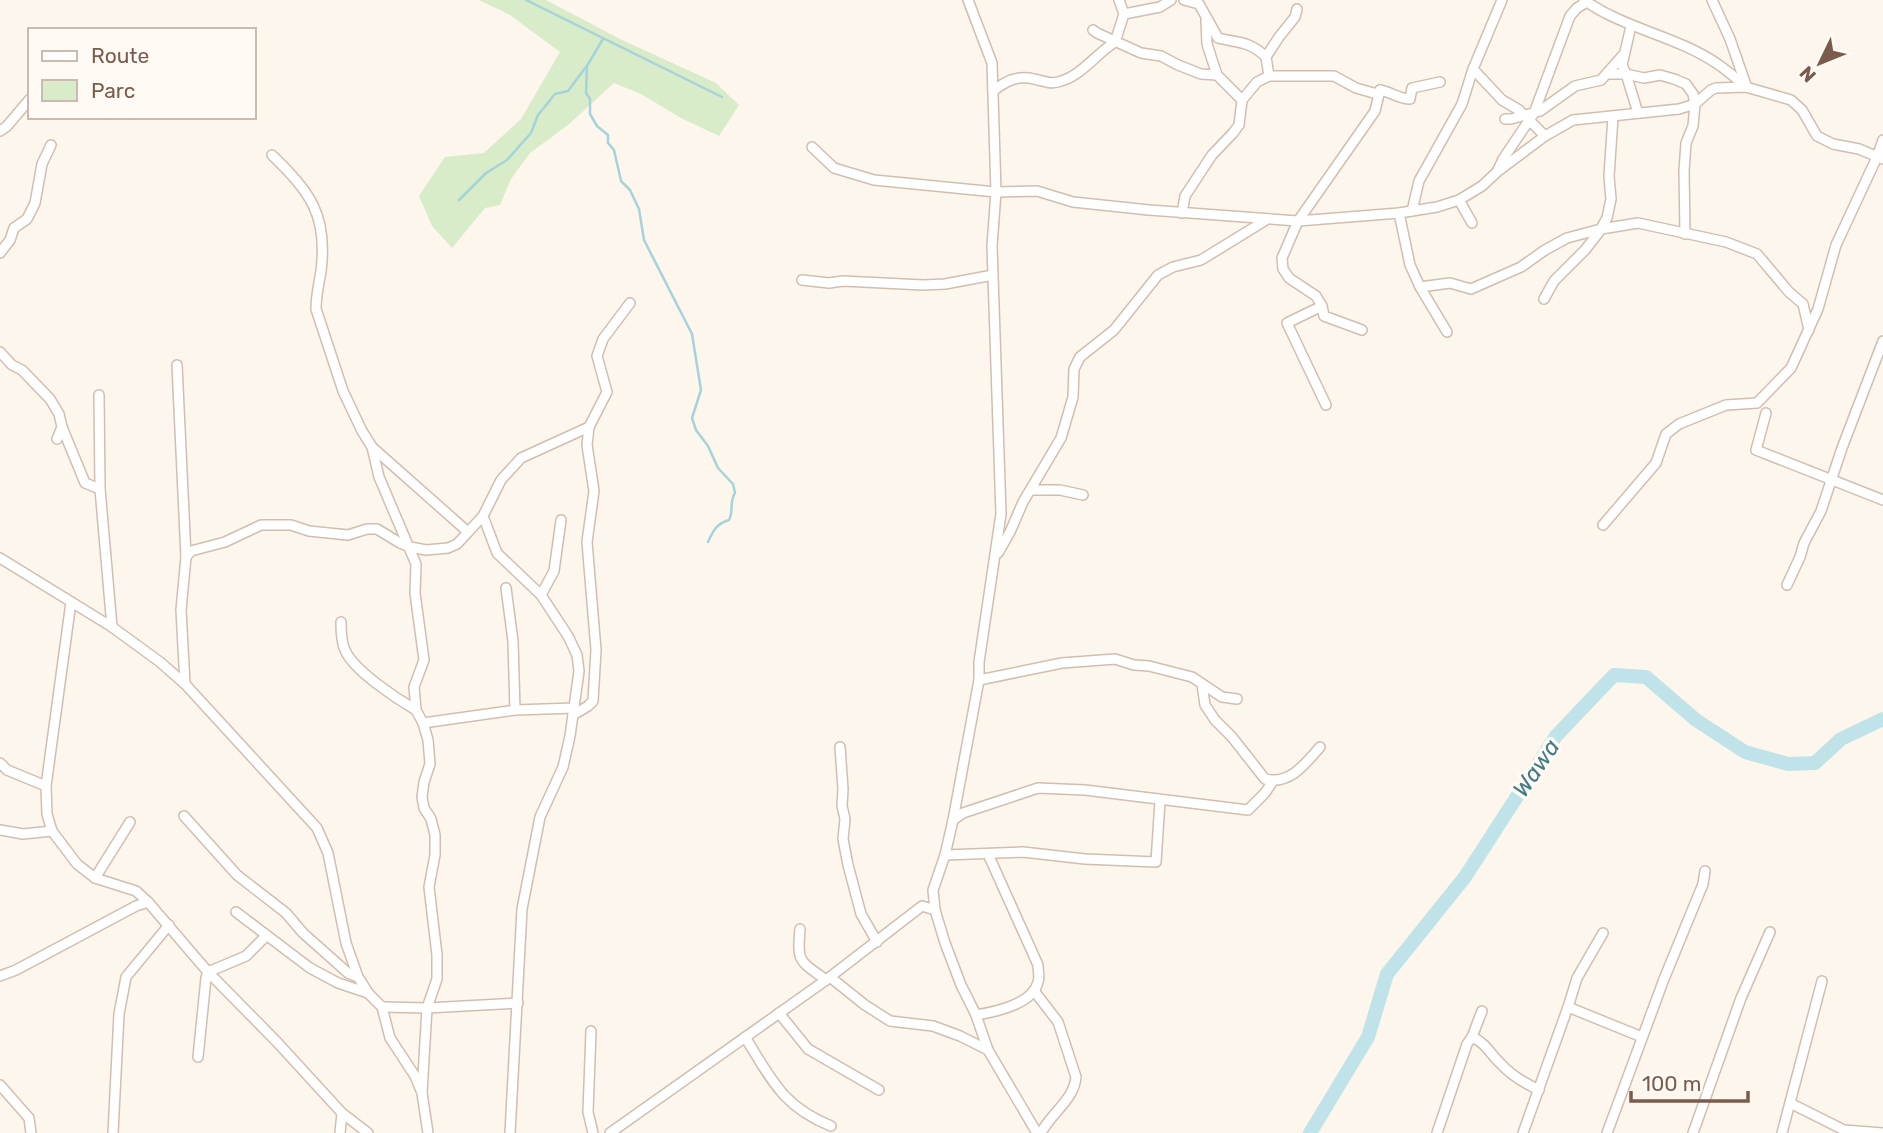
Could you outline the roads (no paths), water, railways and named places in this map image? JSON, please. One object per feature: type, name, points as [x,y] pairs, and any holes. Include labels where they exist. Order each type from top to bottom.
[{"type":"street","points":[[610,1133],[828,978],[922,906],[933,891],[945,855],[979,680],[979,662],[1001,514],[992,246],[996,192],[992,63],[968,0]]},
{"type":"street","points":[[993,91],[1018,77],[1049,83],[1061,82],[1074,76],[1103,49],[1115,42],[1124,14],[1119,0]]},
{"type":"street","points":[[1124,14],[1160,7],[1171,0]]},
{"type":"street","points":[[1184,0],[1199,4],[1218,38],[1249,44],[1266,57],[1269,76]]},
{"type":"street","points":[[1412,211],[1419,181],[1462,104],[1473,69],[1502,0]]},
{"type":"street","points":[[1712,0],[1730,39],[1746,87]]},
{"type":"street","points":[[1497,172],[1529,116],[1570,16],[1586,1],[1632,26],[1715,63],[1746,87]]},
{"type":"street","points":[[1266,57],[1295,17],[1297,9]]},
{"type":"street","points":[[1206,15],[1207,44],[1217,75],[1242,100]]},
{"type":"street","points":[[1632,26],[1622,65],[1639,113]]},
{"type":"street","points":[[1093,30],[1141,53],[1161,56],[1201,74],[1217,75]]},
{"type":"street","points":[[1505,119],[1529,116],[1552,104],[1575,86],[1601,80],[1624,54]]},
{"type":"street","points":[[1473,69],[1502,100],[1529,116],[1545,136]]},
{"type":"street","points":[[1608,74],[1644,78],[1660,75],[1686,84],[1693,94],[1696,104],[1693,126],[1686,143],[1684,171],[1685,234]]},
{"type":"street","points":[[1182,213],[1185,196],[1212,155],[1233,133],[1238,125],[1242,100],[1258,82],[1269,76],[1334,76],[1356,88],[1377,94],[1380,90]]},
{"type":"street","points":[[1380,90],[1410,99],[1412,88],[1440,82]]},
{"type":"street","points":[[812,147],[834,168],[874,180],[996,192],[1037,191],[1073,202],[1298,221],[1399,213],[1437,207],[1460,200],[1482,186],[1545,136],[1573,120],[1679,109],[1696,104],[1716,88],[1746,87],[1791,100],[1802,110],[1817,136],[1833,144],[1859,149],[1880,158]]},
{"type":"street","points":[[1362,330],[1324,316],[1316,296],[1289,278],[1283,269],[1282,258],[1298,221],[1375,111],[1380,90]]},
{"type":"street","points":[[0,131],[28,101]]},
{"type":"street","points":[[1544,299],[1554,281],[1586,250],[1606,218],[1611,200],[1609,176],[1613,117]]},
{"type":"street","points":[[1602,525],[1656,463],[1666,434],[1679,424],[1726,405],[1757,403],[1791,368],[1826,286],[1836,245],[1880,158],[1883,139]]},
{"type":"street","points":[[0,253],[14,229],[26,219],[34,203],[42,164],[51,145]]},
{"type":"street","points":[[272,155],[302,186],[317,212],[322,240],[316,309],[343,391],[362,431],[372,447],[468,532]]},
{"type":"street","points":[[1460,200],[1472,223]]},
{"type":"street","points":[[1399,213],[1410,265],[1447,332]]},
{"type":"street","points":[[995,557],[1061,438],[1073,397],[1074,369],[1080,357],[1114,330],[1158,275],[1173,267],[1201,260],[1267,219]]},
{"type":"street","points":[[1420,287],[1450,283],[1471,289],[1521,267],[1567,237],[1637,223],[1726,242],[1757,254],[1789,292],[1803,304],[1809,330]]},
{"type":"street","points":[[802,279],[829,283],[843,281],[923,285],[945,284],[993,275]]},
{"type":"street","points":[[424,723],[515,710],[573,711],[588,706],[593,701],[596,650],[587,542],[594,491],[587,445],[590,427],[607,392],[597,356],[603,339],[629,303]]},
{"type":"street","points":[[1322,306],[1287,323],[1326,405]]},
{"type":"street","points":[[1787,585],[1821,511],[1883,341]]},
{"type":"street","points":[[0,352],[50,399],[59,414],[86,483],[100,489]]},
{"type":"street","points":[[177,365],[186,557],[181,610],[185,684]]},
{"type":"street","points":[[99,395],[100,489],[112,627]]},
{"type":"street","points":[[1766,413],[1756,450],[1883,500]]},
{"type":"street","points":[[57,439],[62,427]]},
{"type":"street","points":[[186,557],[191,551],[225,542],[261,525],[291,526],[309,531],[348,535],[377,529],[410,547],[426,550],[448,548],[457,544],[483,516],[500,480],[521,458],[590,427]]},
{"type":"street","points":[[372,447],[379,477],[416,564],[415,593],[424,660],[414,687],[416,710],[424,723],[428,740],[430,764],[422,797],[435,835],[435,855],[429,887],[437,955],[437,979],[427,1008],[422,1093],[428,1133]]},
{"type":"street","points":[[1031,491],[1060,490],[1083,495]]},
{"type":"street","points":[[483,516],[497,553],[541,596],[568,636],[577,655],[579,670],[563,767],[540,817],[522,909],[510,1133]]},
{"type":"street","points":[[541,596],[554,571],[561,520]]},
{"type":"street","points":[[0,558],[112,627],[160,662],[185,684],[317,828],[328,853],[346,943],[358,977],[382,1007],[390,1038],[415,1076],[422,1093]]},
{"type":"street","points":[[506,588],[513,641],[515,710]]},
{"type":"street","points":[[71,602],[46,786],[47,814],[52,831],[77,864],[95,878],[136,891],[148,902],[208,972],[342,1113],[368,1133]]},
{"type":"street","points":[[341,622],[343,647],[351,662],[416,710]]},
{"type":"street","points":[[979,680],[1062,663],[1115,659],[1192,677],[1222,697],[1237,699]]},
{"type":"street","points":[[1202,684],[1205,705],[1265,779],[1285,779],[1296,773],[1320,747]]},
{"type":"street","points":[[840,747],[845,819],[843,839],[861,914],[877,942]]},
{"type":"street","points":[[0,763],[7,770],[46,786]]},
{"type":"street","points":[[953,820],[963,813],[1038,788],[1085,790],[1248,810],[1273,781]]},
{"type":"street","points":[[945,855],[1023,852],[1086,859],[1156,862],[1160,801]]},
{"type":"street","points":[[184,816],[237,875],[286,913],[303,933],[348,973],[358,977]]},
{"type":"street","points":[[95,878],[130,822]]},
{"type":"street","points":[[0,830],[23,834],[52,831]]},
{"type":"street","points":[[976,1015],[995,1012],[1019,1003],[1035,992],[1039,980],[1038,965],[988,854]]},
{"type":"street","points":[[1607,1133],[1664,979],[1703,884],[1705,872]]},
{"type":"street","points":[[933,891],[935,910],[945,943],[988,1050],[1039,1133],[1068,1099],[1076,1077],[1058,1023],[1035,992]]},
{"type":"street","points":[[0,976],[148,902]]},
{"type":"street","points":[[922,906],[935,910]]},
{"type":"street","points":[[236,912],[310,968],[338,983],[369,994]]},
{"type":"street","points":[[113,1133],[119,1014],[126,977],[169,925]]},
{"type":"street","points":[[800,929],[798,954],[804,964],[864,1005],[890,1021],[933,1027],[960,1036],[988,1050]]},
{"type":"street","points":[[1693,1133],[1741,998],[1770,932]]},
{"type":"street","points":[[1523,1133],[1577,978],[1603,933]]},
{"type":"street","points":[[198,1057],[208,972],[246,956],[266,936]]},
{"type":"street","points":[[1782,1133],[1822,981]]},
{"type":"street","points":[[382,1007],[427,1008],[518,1003]]},
{"type":"street","points":[[1568,1007],[1642,1037]]},
{"type":"street","points":[[1437,1133],[1467,1044],[1482,1011]]},
{"type":"street","points":[[779,1013],[808,1049],[879,1090]]},
{"type":"street","points":[[591,1031],[588,1112],[593,1133]]},
{"type":"street","points":[[745,1037],[778,1089],[796,1108],[831,1126]]},
{"type":"street","points":[[1472,1037],[1484,1044],[1501,1065],[1520,1081],[1539,1090]]},
{"type":"street","points":[[0,1085],[29,1118],[31,1133]]},
{"type":"street","points":[[1790,1103],[1844,1130],[1883,1133]]},
{"type":"street","points":[[340,1133],[342,1113]]},
{"type":"waterway","points":[[526,0],[722,97]]},
{"type":"waterway","points":[[603,39],[587,66],[586,93],[590,99],[590,114],[597,126],[608,135],[608,143],[614,150],[621,181],[630,190],[639,209],[644,240],[692,334],[701,390],[692,418],[718,468],[733,484],[735,493],[729,520],[716,528],[708,542]]},
{"type":"waterway","points":[[459,200],[486,173],[507,160],[531,133],[538,115],[555,94],[568,91],[586,67]]},
{"type":"waterway","name":"Wawa","points":[[1310,1133],[1368,1037],[1387,974],[1465,877],[1556,736],[1614,675],[1646,677],[1696,720],[1745,752],[1788,764],[1815,763],[1841,739],[1883,719]]}]
